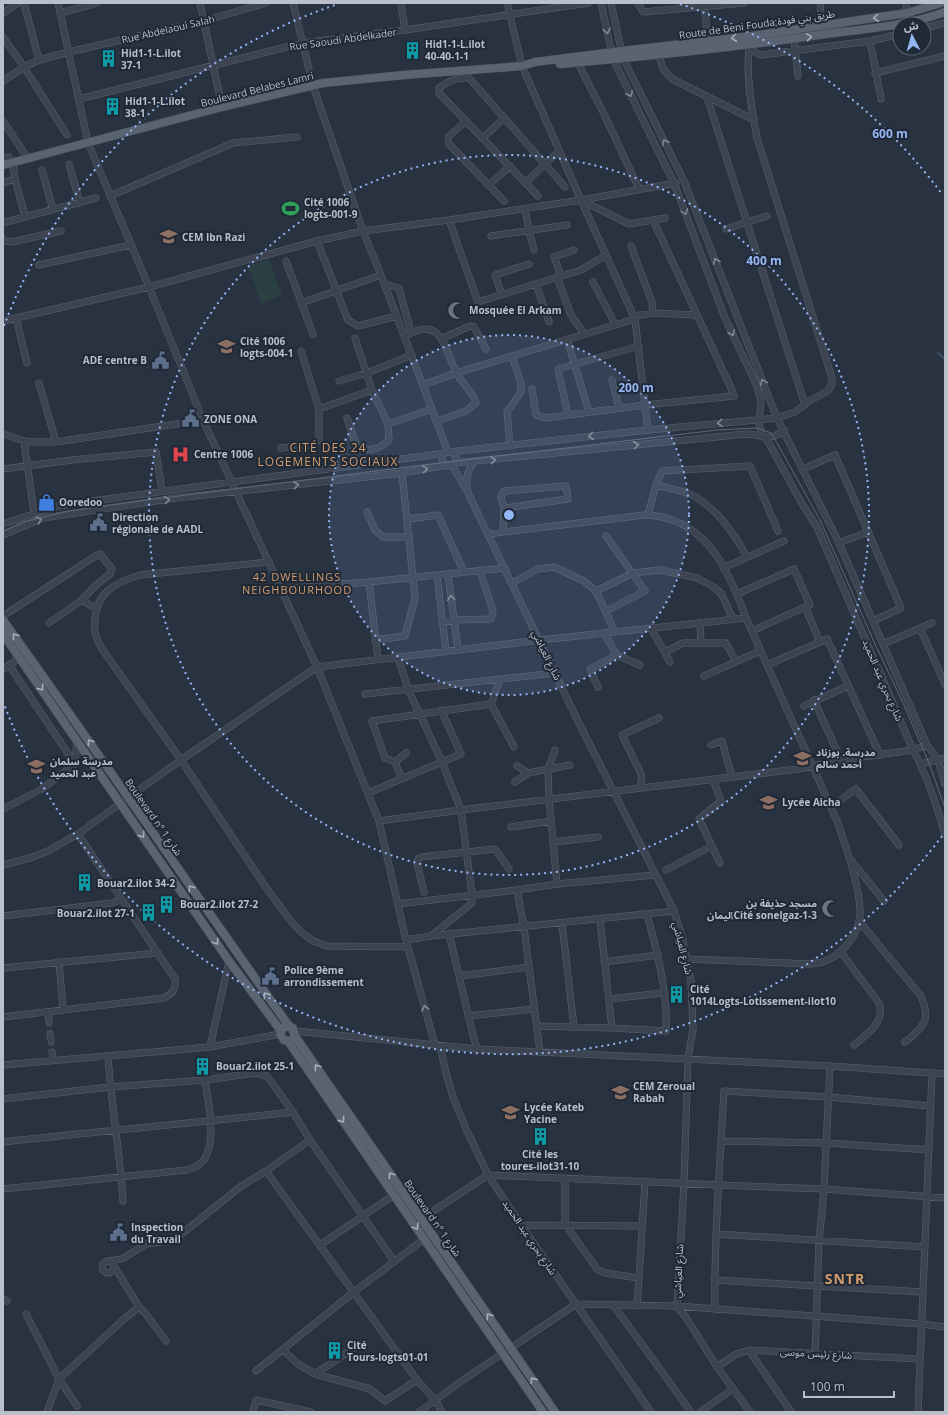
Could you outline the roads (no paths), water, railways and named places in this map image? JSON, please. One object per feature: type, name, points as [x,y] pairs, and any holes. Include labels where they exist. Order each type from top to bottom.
[{"type":"main road","name":"Route de Beni Fouda;طريق بني فودة","points":[[622,54],[907,13],[941,3]]},
{"type":"main road","name":"Route de Beni Fouda;طريق بني فودة","points":[[932,17],[945,14]]},
{"type":"main road","name":"Route de Beni Fouda;طريق بني فودة","points":[[622,54],[659,55],[750,45],[892,24]]},
{"type":"main road","points":[[522,66],[536,67],[578,63],[622,54]]},
{"type":"main road","points":[[522,66],[535,62],[612,56]]},
{"type":"main road","name":"Boulevard Belabes Lamri","points":[[3,165],[8,159],[28,159],[222,107],[323,83],[522,66]]},
{"type":"main road","name":"Boulevard n° شارع 1","points":[[3,620],[293,1031],[555,1412]]},
{"type":"main road","name":"Boulevard n° شارع 1","points":[[3,634],[229,961],[281,1033]]},
{"type":"main road","points":[[283,1028],[293,1031],[292,1040],[288,1041],[282,1038],[281,1033],[283,1028]]},
{"type":"main road","name":"Boulevard n° شارع 1","points":[[288,1041],[543,1412]]},
{"type":"street","points":[[3,13],[18,3]]},
{"type":"street","points":[[24,3],[38,60]]},
{"type":"street","name":"شارع بحري عبد الحميد","points":[[58,3],[88,143],[149,287],[202,420],[232,481],[316,667],[379,821],[406,940],[453,1097],[467,1131],[488,1175],[651,1412]]},
{"type":"street","points":[[60,12],[97,3]]},
{"type":"street","points":[[200,3],[222,107]]},
{"type":"street","name":"Rue Abdelaoui Salah","points":[[3,81],[24,67],[38,60],[204,21],[266,3]]},
{"type":"street","points":[[293,3],[313,86],[363,231],[424,385],[448,452],[455,456],[456,460],[451,465]]},
{"type":"street","points":[[401,3],[405,30]]},
{"type":"street","points":[[507,3],[522,66],[634,317],[639,346],[648,430]]},
{"type":"street","name":"Rue Saoudi Abdelkader","points":[[79,99],[302,43],[405,30],[588,3]]},
{"type":"street","points":[[601,3],[612,56],[674,183],[725,318],[757,386],[761,401],[759,420],[762,436]]},
{"type":"street","points":[[613,3],[622,54],[684,181],[777,418],[839,543],[927,745],[942,759],[945,784]]},
{"type":"street","points":[[638,3],[643,12],[704,4],[744,3]]},
{"type":"street","points":[[820,3],[822,26]]},
{"type":"street","points":[[906,3],[906,16]]},
{"type":"street","points":[[704,4],[708,41]]},
{"type":"street","points":[[932,26],[945,23]]},
{"type":"street","points":[[4,523],[65,505],[232,481],[448,452],[648,430],[777,418],[795,412],[830,389],[832,378],[757,138],[748,58],[752,36]]},
{"type":"street","points":[[750,45],[755,52],[760,55],[870,41],[892,36]]},
{"type":"street","points":[[3,37],[67,135]]},
{"type":"street","points":[[794,39],[798,76]]},
{"type":"street","points":[[870,41],[880,98]]},
{"type":"street","points":[[659,55],[661,64],[669,76],[754,120]]},
{"type":"street","points":[[875,73],[945,56]]},
{"type":"street","points":[[578,63],[604,114],[639,190]]},
{"type":"street","points":[[538,196],[439,93],[439,88],[448,81],[462,77],[469,78],[565,187]]},
{"type":"street","points":[[707,97],[805,405]]},
{"type":"street","points":[[483,138],[504,118]]},
{"type":"street","points":[[3,121],[28,159]]},
{"type":"street","points":[[466,121],[448,137],[449,144],[504,201]]},
{"type":"street","points":[[110,196],[233,143],[297,137]]},
{"type":"street","points":[[525,183],[559,151]]},
{"type":"street","points":[[8,159],[25,217]]},
{"type":"street","points":[[69,164],[80,203]]},
{"type":"street","points":[[489,185],[510,166]]},
{"type":"street","points":[[42,170],[52,210]]},
{"type":"street","points":[[3,182],[15,179]]},
{"type":"street","points":[[3,321],[149,287],[317,241],[363,231],[525,209],[684,181]]},
{"type":"street","points":[[6,222],[96,198]]},
{"type":"street","points":[[581,200],[629,224],[665,218]]},
{"type":"street","points":[[525,209],[534,250]]},
{"type":"street","points":[[726,229],[767,216]]},
{"type":"street","points":[[449,220],[478,302],[581,270],[606,255]]},
{"type":"street","points":[[532,389],[536,414],[545,418],[645,405],[734,396],[653,220]]},
{"type":"street","points":[[491,236],[567,225]]},
{"type":"street","points":[[3,239],[4,241],[12,242],[61,231]]},
{"type":"street","points":[[317,241],[348,320],[358,326],[397,316]]},
{"type":"street","points":[[39,265],[131,244]]},
{"type":"street","points":[[630,246],[652,302],[653,313]]},
{"type":"street","points":[[574,250],[554,257],[571,315],[579,324],[584,334]]},
{"type":"street","points":[[286,261],[313,334]]},
{"type":"street","points":[[502,295],[495,275],[529,264]]},
{"type":"street","points":[[301,304],[381,275]]},
{"type":"street","points":[[593,282],[616,324]]},
{"type":"street","points":[[385,284],[399,288],[412,333]]},
{"type":"street","points":[[536,284],[549,322]]},
{"type":"street","points":[[424,385],[456,373],[616,324],[634,317],[653,313],[697,315]]},
{"type":"street","points":[[16,318],[27,363]]},
{"type":"street","points":[[442,338],[470,326],[474,327],[486,349]]},
{"type":"street","points":[[404,336],[420,328],[431,329],[442,338],[456,373],[474,397],[476,403],[466,411],[437,422]]},
{"type":"street","points":[[347,418],[357,447],[366,450],[380,448],[389,440],[388,424],[372,390],[355,338]]},
{"type":"street","points":[[567,339],[588,412]]},
{"type":"street","points":[[568,415],[558,369],[639,346]]},
{"type":"street","points":[[281,448],[312,444],[319,440],[319,409],[301,351]]},
{"type":"street","points":[[339,381],[367,373],[412,355]]},
{"type":"street","points":[[510,446],[507,412],[521,392],[521,383],[512,356]]},
{"type":"street","points":[[612,380],[620,408]]},
{"type":"street","points":[[39,383],[56,442]]},
{"type":"street","points":[[319,409],[372,390]]},
{"type":"street","points":[[388,424],[432,409]]},
{"type":"street","points":[[3,434],[24,441],[56,442],[202,420]]},
{"type":"street","points":[[3,535],[43,518],[176,498],[402,473],[475,461],[746,434],[758,434],[771,438],[784,430]]},
{"type":"street","name":"شارع بحري عبد الحميد","points":[[762,436],[770,445],[801,502],[817,527],[921,764],[936,803],[945,835]]},
{"type":"street","points":[[24,441],[34,513]]},
{"type":"street","points":[[3,469],[156,452],[162,491]]},
{"type":"street","points":[[448,452],[442,458],[444,463],[451,465]]},
{"type":"street","points":[[803,469],[835,455],[901,608],[873,621]]},
{"type":"street","points":[[467,491],[466,476],[468,470],[475,461]]},
{"type":"street","name":"شارع العياشي","points":[[451,465],[467,491],[674,911],[682,936],[691,981],[693,1029],[688,1058],[684,1184],[677,1306],[687,1319],[717,1367],[750,1412]]},
{"type":"street","points":[[648,515],[656,485],[662,471],[750,466],[778,530]]},
{"type":"street","points":[[375,640],[405,636],[416,598],[402,473]]},
{"type":"street","points":[[656,485],[692,495],[706,504],[724,522],[736,537],[747,557]]},
{"type":"street","points":[[503,532],[504,508],[501,497],[504,491],[566,486],[568,499],[504,508]]},
{"type":"street","points":[[367,512],[375,530],[382,537],[410,537]]},
{"type":"street","points":[[408,519],[438,515],[464,572]]},
{"type":"street","points":[[488,534],[648,515],[669,519],[680,522],[698,534],[713,549],[737,594],[760,650],[837,821],[849,857],[857,888],[860,906],[860,921],[854,936],[846,946],[823,962],[811,964],[686,958]]},
{"type":"street","points":[[839,543],[868,532]]},
{"type":"street","points":[[606,536],[645,591],[606,611]]},
{"type":"street","points":[[723,568],[784,541]]},
{"type":"street","points":[[3,616],[100,554],[112,569],[110,574],[95,586],[82,600],[48,623]]},
{"type":"street","points":[[269,562],[140,575],[124,579],[109,589],[100,600],[96,609],[95,631],[102,649],[180,760],[265,886],[290,920],[301,932],[313,941],[327,946],[408,947]]},
{"type":"street","points":[[512,583],[538,569],[554,567],[584,580],[596,591],[615,632]]},
{"type":"street","points":[[281,589],[414,578],[504,568]]},
{"type":"street","points":[[737,594],[794,569],[810,605],[752,631]]},
{"type":"street","points":[[596,591],[633,573],[660,570],[697,578],[712,586],[721,593],[732,619]]},
{"type":"street","points":[[443,622],[454,620],[492,619],[493,611],[480,571]]},
{"type":"street","points":[[448,574],[458,650]]},
{"type":"street","points":[[437,575],[446,651]]},
{"type":"street","points":[[369,582],[378,659]]},
{"type":"street","points":[[82,600],[96,609]]},
{"type":"street","points":[[805,607],[820,642]]},
{"type":"street","points":[[3,864],[30,858],[78,834],[180,760],[316,667],[540,640],[746,618]]},
{"type":"street","points":[[700,622],[700,643]]},
{"type":"street","points":[[883,644],[932,623]]},
{"type":"street","points":[[652,628],[670,662]]},
{"type":"street","points":[[920,628],[945,684]]},
{"type":"street","points":[[604,633],[617,655],[640,665]]},
{"type":"street","points":[[767,665],[827,639],[880,755]]},
{"type":"street","points":[[665,652],[683,643],[726,643],[736,662]]},
{"type":"street","points":[[704,676],[760,650]]},
{"type":"street","points":[[598,687],[590,669],[617,655]]},
{"type":"street","points":[[398,657],[408,689],[442,762],[461,810],[472,895],[472,903],[431,936]]},
{"type":"street","points":[[20,658],[6,667],[75,764]]},
{"type":"street","points":[[365,694],[556,673]]},
{"type":"street","points":[[500,679],[491,704],[514,747]]},
{"type":"street","points":[[804,706],[814,700],[848,686]]},
{"type":"street","points":[[814,700],[841,760]]},
{"type":"street","points":[[402,779],[395,762],[385,758],[372,721],[491,704]]},
{"type":"street","points":[[368,793],[461,754],[441,710]]},
{"type":"street","points":[[638,788],[641,784],[642,776],[622,735],[659,718]]},
{"type":"street","points":[[3,809],[42,789],[75,764],[77,740]]},
{"type":"street","points":[[711,745],[722,740],[732,777]]},
{"type":"street","points":[[379,821],[798,769],[841,760],[914,750],[927,745]]},
{"type":"street","points":[[555,750],[548,770],[549,800],[557,884]]},
{"type":"street","points":[[395,762],[406,753]]},
{"type":"street","points":[[921,764],[942,759]]},
{"type":"street","points":[[515,782],[528,773],[570,765]]},
{"type":"street","points":[[517,766],[528,773]]},
{"type":"street","points":[[713,779],[721,801],[700,819],[720,863]]},
{"type":"street","points":[[831,807],[856,789],[899,845]]},
{"type":"street","points":[[511,827],[551,821]]},
{"type":"street","points":[[3,1017],[164,998],[171,994],[176,986],[175,979],[78,834]]},
{"type":"street","points":[[553,842],[598,837]]},
{"type":"street","points":[[666,870],[712,846]]},
{"type":"street","points":[[424,892],[418,863],[418,859],[421,857],[495,849],[509,869]]},
{"type":"street","points":[[849,857],[884,901]]},
{"type":"street","points":[[398,904],[557,884],[655,875]]},
{"type":"street","points":[[517,890],[524,928],[540,1052]]},
{"type":"street","points":[[3,916],[112,903],[121,900]]},
{"type":"street","points":[[406,940],[449,934],[524,928],[674,911]]},
{"type":"street","points":[[536,1026],[666,1031],[667,1021],[658,955],[647,914]]},
{"type":"street","points":[[600,920],[612,1028]]},
{"type":"street","points":[[860,921],[920,995],[923,1002],[926,1014],[923,1025],[920,1030],[905,1042]]},
{"type":"street","points":[[562,924],[574,1027]]},
{"type":"street","points":[[449,934],[477,1049]]},
{"type":"street","points":[[840,951],[879,1003],[881,1008],[881,1015],[878,1023],[854,1045]]},
{"type":"street","points":[[3,968],[158,954]]},
{"type":"street","points":[[604,962],[658,955]]},
{"type":"street","points":[[210,1047],[229,961]]},
{"type":"street","points":[[59,962],[63,1010]]},
{"type":"street","points":[[460,976],[529,968]]},
{"type":"street","points":[[609,999],[663,993]]},
{"type":"street","points":[[468,1016],[534,1009]]},
{"type":"street","points":[[48,1012],[49,1022]]},
{"type":"street","points":[[293,1031],[477,1049],[688,1058],[945,1074]]},
{"type":"street","points":[[3,1065],[210,1047],[281,1033]]},
{"type":"street","points":[[52,1052],[53,1061]]},
{"type":"street","points":[[108,1056],[110,1087],[122,1177],[123,1201]]},
{"type":"street","points":[[815,1354],[830,1066]]},
{"type":"street","points":[[3,1099],[110,1087],[205,1080],[256,1073],[267,1076],[394,1261]]},
{"type":"street","points":[[918,1412],[932,1073]]},
{"type":"street","points":[[3,1189],[187,1170],[197,1166],[205,1159],[209,1148],[210,1122],[205,1080]]},
{"type":"street","points":[[715,1310],[714,1280],[724,1091],[828,1097],[931,1106]]},
{"type":"street","points":[[3,1142],[116,1129],[210,1122],[293,1112]]},
{"type":"street","points":[[114,1266],[114,1270],[110,1273],[103,1271],[102,1267],[104,1263],[122,1259],[146,1244],[174,1240],[240,1186],[266,1171],[310,1140]]},
{"type":"street","points":[[721,1141],[827,1144],[929,1150]]},
{"type":"street","points":[[266,1171],[417,1380],[442,1412]]},
{"type":"street","points":[[421,1219],[488,1175],[718,1186],[824,1189],[927,1198],[945,1198]]},
{"type":"street","points":[[565,1178],[565,1224],[597,1269],[605,1273],[639,1278]]},
{"type":"street","points":[[637,1306],[645,1182]]},
{"type":"street","points":[[320,1245],[394,1195]]},
{"type":"street","points":[[521,1225],[565,1224],[642,1226]]},
{"type":"street","points":[[716,1234],[820,1242],[925,1247]]},
{"type":"street","points":[[256,1371],[354,1292],[424,1239]]},
{"type":"street","points":[[109,1261],[113,1263],[139,1307],[166,1341]]},
{"type":"street","points":[[714,1280],[923,1292]]},
{"type":"street","points":[[419,1412],[502,1353],[576,1304],[614,1306],[677,1306],[945,1327]]},
{"type":"street","points":[[614,1306],[691,1412]]},
{"type":"street","points":[[47,1412],[59,1379],[139,1307]]},
{"type":"street","points":[[26,1314],[59,1379],[77,1406]]},
{"type":"street","points":[[315,1374],[360,1344]]},
{"type":"street","points":[[283,1350],[298,1364],[315,1374],[370,1390],[385,1401],[417,1380]]},
{"type":"street","points":[[749,1350],[791,1412]]},
{"type":"street","name":"شارع رئيس موسى","points":[[717,1367],[736,1354],[749,1350],[920,1359]]},
{"type":"street","points":[[700,1412],[733,1389]]},
{"type":"street","points":[[253,1412],[256,1400],[311,1412]]},
{"type":"waterway","points":[[938,353],[945,359]]},
{"type":"tunnel","points":[[49,1021],[50,1034]]},
{"type":"tunnel","points":[[51,1040],[52,1052]]},
{"type":"tram line","points":[[3,531],[23,522],[69,511],[155,499],[717,430],[757,428],[772,434],[820,520],[903,703],[929,763],[945,808]]},
{"type":"tram line","points":[[3,623],[285,1026],[325,1087],[551,1412]]},
{"type":"place","name":"Hid1-1-L.ilot 40-40-1-1","points":[[412,50]]},
{"type":"place","name":"Hid1-1-L.ilot 37-1","points":[[108,59]]},
{"type":"place","name":"Hid1-1-L.ilot 38-1","points":[[112,107]]},
{"type":"place","name":"Cité 1006 logts-001-9","points":[[291,208]]},
{"type":"place","name":"CEM Ibn Razi","points":[[169,237]]},
{"type":"place","name":"Mosquée El Arkam","points":[[456,310]]},
{"type":"place","name":"Cité 1006 logts-004-1","points":[[227,347]]},
{"type":"place","name":"ADE centre B","points":[[160,360]]},
{"type":"place","name":"ZONE ONA","points":[[191,419]]},
{"type":"place","name":"Centre 1006","points":[[181,454]]},
{"type":"place","name":"Ooredoo","points":[[46,502]]},
{"type":"place","name":"Direction régionale de AADL","points":[[99,523]]},
{"type":"place","name":"مدرسة. بوزناد أحمد سالم","points":[[803,758]]},
{"type":"place","name":"مدرسة سلمان عبد الحميد","points":[[37,767]]},
{"type":"place","name":"Lycée Aicha","points":[[769,802]]},
{"type":"place","name":"Bouar2.ilot 34-2","points":[[84,883]]},
{"type":"place","name":"Bouar2.ilot 27-2","points":[[167,904]]},
{"type":"place","name":"مسجد حذيفة بن اليمانCité sonelgaz-1-3","points":[[830,909]]},
{"type":"place","name":"Bouar2.ilot 27-1","points":[[148,913]]},
{"type":"place","name":"Police 9ème arrondissement","points":[[271,976]]},
{"type":"place","name":"Cité 1014Logts-Lotissement-ilot10","points":[[677,995]]},
{"type":"place","name":"Bouar2.ilot 25-1","points":[[203,1066]]},
{"type":"place","name":"CEM Zeroual Rabah","points":[[620,1092]]},
{"type":"place","name":"Lycée Kateb Yacine","points":[[511,1113]]},
{"type":"place","name":"Cité les toures-ilot31-10","points":[[540,1137]]},
{"type":"place","name":"Inspection du Travail","points":[[118,1233]]},
{"type":"place","name":"Cité Tours-logts01-01","points":[[334,1351]]},
{"type":"district","name":"CITÉ DES 24 LOGEMENTS SOCIAUX","points":[[328,455]]},
{"type":"district","name":"42 DWELLINGS NEIGHBOURHOOD","points":[[297,583]]},
{"type":"district","name":"SNTR","points":[[845,1279]]}]
